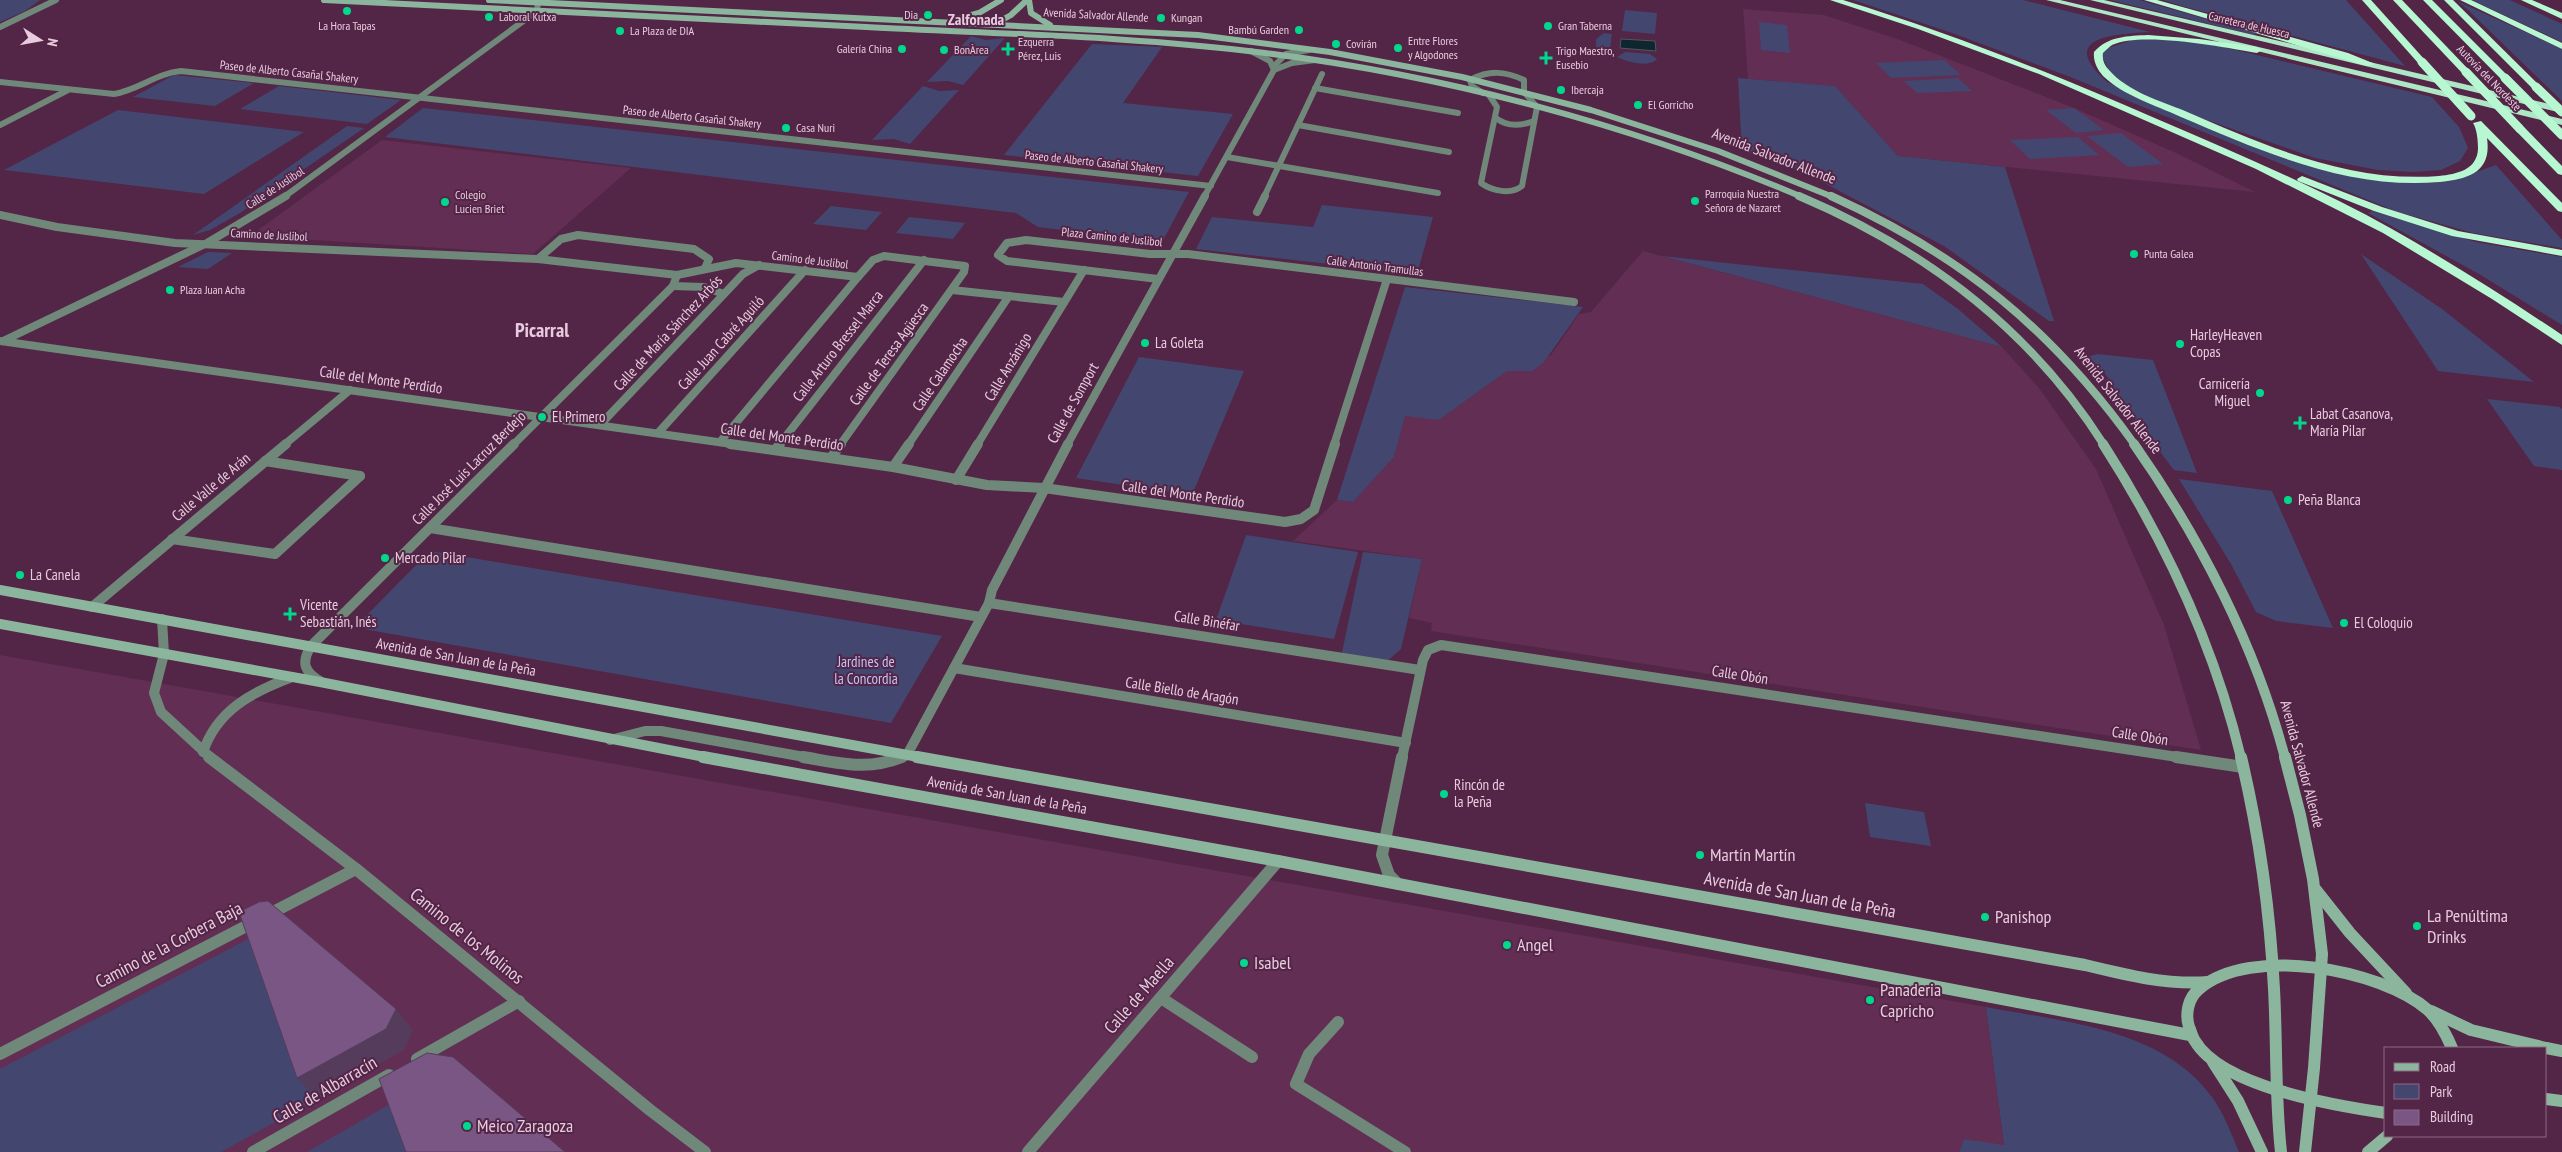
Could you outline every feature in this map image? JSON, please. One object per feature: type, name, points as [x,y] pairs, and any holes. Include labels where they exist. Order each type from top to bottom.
[{"type":"highway","points":[[1834,0],[1921,27],[2042,72],[2260,167],[2387,231],[2496,296],[2562,341]]},
{"type":"highway","name":"Carretera de Huesca","points":[[2050,0],[2562,122]]},
{"type":"highway","name":"Carretera de Huesca","points":[[2094,0],[2562,111]]},
{"type":"highway","points":[[2148,0],[2345,55],[2370,64]]},
{"type":"highway","points":[[2366,0],[2480,125],[2562,209]]},
{"type":"highway","name":"Autovía del Nordeste","points":[[2397,0],[2562,172]]},
{"type":"highway","name":"Autovía del Nordeste","points":[[2427,0],[2562,135]]},
{"type":"highway","points":[[2448,0],[2562,111]]},
{"type":"highway","points":[[2464,0],[2562,46]]},
{"type":"highway","points":[[2525,0],[2562,16]]},
{"type":"highway","points":[[2257,50],[2194,40],[2150,38],[2119,41],[2104,46],[2099,51],[2098,59],[2107,74],[2121,84],[2171,109],[2267,149],[2355,174],[2414,180],[2434,180],[2471,172],[2479,164],[2483,154],[2480,125]]},
{"type":"highway","points":[[2042,72],[2072,81],[2144,109],[2378,209],[2456,234],[2562,253]]},
{"type":"main road","name":"Avenida Salvador Allende","points":[[324,0],[1173,43],[1286,54],[1486,94],[1614,129],[1711,161],[1806,198],[1874,232],[1926,263],[1993,316],[2040,364],[2108,451],[2149,517],[2176,568],[2198,622],[2223,694],[2243,767],[2264,875],[2272,964],[2274,1088],[2281,1152]]},
{"type":"main road","name":"Avenida Salvador Allende","points":[[489,0],[926,21],[994,18],[1068,28],[1198,36],[1315,50],[1524,92],[1685,140],[1783,175],[1858,208],[1912,236],[1958,266],[2003,299],[2048,338],[2106,405],[2177,509],[2229,606],[2266,692],[2285,753],[2315,889],[2321,970],[2312,1099],[2305,1152]]},
{"type":"main road","points":[[1000,1],[994,18],[1011,15],[1028,0]]},
{"type":"main road","points":[[1028,0],[1028,9],[1037,19],[1068,28]]},
{"type":"main road","points":[[926,21],[968,16],[988,9],[1000,1]]},
{"type":"main road","name":"Avenida Salvador Allende","points":[[947,31],[994,18]]},
{"type":"main road","name":"Avenida Salvador Allende","points":[[994,18],[1001,30],[1023,35]]},
{"type":"main road","name":"Avenida de San Juan de la Peña","points":[[0,590],[1385,841],[2085,965],[2159,981],[2184,984],[2208,982]]},
{"type":"main road","name":"Avenida de San Juan de la Peña","points":[[0,624],[320,682],[610,740],[1278,861],[2190,1035],[2187,1018],[2192,998],[2197,990],[2208,982],[2238,969],[2272,964],[2321,970],[2366,980],[2409,996]]},
{"type":"main road","points":[[2315,889],[2350,933],[2409,996],[2428,1009],[2471,1030],[2542,1047]]},
{"type":"main road","points":[[2428,1009],[2445,1033],[2452,1047]]},
{"type":"main road","points":[[2190,1035],[2207,1055],[2238,1101],[2262,1152]]},
{"type":"main road","points":[[2547,1048],[2562,1051]]},
{"type":"main road","points":[[2207,1055],[2231,1071],[2274,1088],[2312,1099],[2384,1113]]},
{"type":"main road","points":[[2547,1099],[2562,1101]]},
{"type":"main road","points":[[2368,1152],[2386,1137]]},
{"type":"street","points":[[32,12],[47,0]]},
{"type":"street","points":[[0,27],[56,0]]},
{"type":"street","points":[[32,12],[66,0]]},
{"type":"street","points":[[538,2],[538,11]]},
{"type":"street","name":"Calle de Juslibol","points":[[1,342],[207,243],[293,192],[538,11]]},
{"type":"street","points":[[1248,50],[1266,57],[1273,68]]},
{"type":"street","name":"Avenida Salvador Allende","points":[[1286,54],[1315,50]]},
{"type":"street","points":[[1273,68],[1286,54]]},
{"type":"street","points":[[1273,68],[1292,63],[1323,60]]},
{"type":"street","name":"Calle de Somport","points":[[907,755],[989,603],[992,590],[1031,517],[1044,488],[1227,157],[1273,68]]},
{"type":"street","name":"Paseo de Alberto Casañal Shakery","points":[[69,89],[103,93],[132,90],[170,72],[181,71],[1211,186]]},
{"type":"street","points":[[1486,72],[1508,73],[1524,80],[1524,92],[1537,107],[1522,186],[1512,191],[1491,190],[1481,183],[1496,118],[1496,102],[1472,86],[1470,80],[1486,72]]},
{"type":"street","points":[[1257,212],[1322,74]]},
{"type":"street","points":[[0,82],[69,89]]},
{"type":"street","points":[[1315,88],[1432,110],[1458,113]]},
{"type":"street","points":[[0,125],[69,89]]},
{"type":"street","points":[[1496,118],[1515,125],[1534,121]]},
{"type":"street","points":[[1298,125],[1329,128],[1448,152]]},
{"type":"street","points":[[1227,157],[1279,163],[1404,189],[1438,193]]},
{"type":"street","name":"Camino de Juslibol","points":[[0,215],[83,231],[175,243],[538,259],[677,275],[694,273],[705,268],[730,263],[858,276],[879,256],[965,266]]},
{"type":"street","points":[[538,259],[564,237],[578,235],[694,249],[709,260],[705,268]]},
{"type":"street","name":"Plaza Camino de Juslibol","points":[[1084,270],[1007,261],[998,255],[1002,246],[1013,241],[1049,242],[1150,254],[1172,254]]},
{"type":"street","name":"Calle Antonio Tramullas","points":[[1172,254],[1574,302]]},
{"type":"street","name":"Calle Arturo Bressel Marca","points":[[775,450],[924,260]]},
{"type":"street","name":"Calle de María Sánchez Arbós","points":[[600,425],[746,271],[760,265]]},
{"type":"street","name":"Calle de Teresa Agüesca","points":[[831,458],[966,270],[965,266]]},
{"type":"street","name":"Calle Juan Cabré Aguiló","points":[[658,433],[805,270]]},
{"type":"street","points":[[1084,270],[1158,279]]},
{"type":"street","name":"Calle Anzánigo","points":[[956,480],[1084,270]]},
{"type":"street","name":"Calle José Luis Lacruz Berdejo","points":[[320,682],[305,671],[302,664],[305,654],[311,646],[673,286],[677,275]]},
{"type":"street","points":[[720,442],[858,276]]},
{"type":"street","name":"Calle del Monte Perdido","points":[[1,342],[658,433],[893,467],[956,480],[1022,489],[1044,488],[1275,521],[1298,521],[1308,516],[1314,510],[1387,279]]},
{"type":"street","points":[[673,286],[704,287],[724,294]]},
{"type":"street","points":[[952,290],[1064,302]]},
{"type":"street","name":"Calle Calamocha","points":[[893,467],[1009,296]]},
{"type":"street","name":"Calle Valle de Arán","points":[[92,607],[350,390]]},
{"type":"street","points":[[172,539],[275,554],[360,476],[265,461]]},
{"type":"street","points":[[430,528],[981,617]]},
{"type":"street","name":"Calle Binéfar","points":[[989,603],[1420,670]]},
{"type":"street","name":"Camino de los Molinos","points":[[162,619],[164,654],[154,693],[156,704],[161,712],[203,752],[356,869],[650,1110],[706,1152]]},
{"type":"street","name":"Calle Obón","points":[[1385,841],[1420,670],[1427,649],[1441,645],[2243,767]]},
{"type":"street","name":"Calle Biello de Aragón","points":[[954,668],[1406,742]]},
{"type":"street","points":[[203,752],[206,738],[230,709],[252,693],[292,677]]},
{"type":"street","name":"Avenida de San Juan de la Peña","points":[[610,740],[644,732],[662,732],[854,766],[884,764],[907,755]]},
{"type":"street","points":[[1385,841],[1382,855],[1384,866],[1398,884]]},
{"type":"street","name":"Calle de Maella","points":[[1028,1152],[1278,861]]},
{"type":"street","name":"Camino de la Corbera Baja","points":[[0,1054],[356,869]]},
{"type":"street","points":[[1161,998],[1252,1057]]},
{"type":"street","name":"Calle de Albarracín","points":[[253,1152],[519,1001]]},
{"type":"street","points":[[1338,1022],[1309,1054],[1296,1084],[1405,1152]]},
{"type":"shaded area","points":[[1743,9],[1824,15],[1900,40],[2074,108],[2174,152],[2255,192],[1898,156],[1835,86],[1748,79]]},
{"type":"shaded area","points":[[1621,39],[1655,41],[1656,51],[1620,48]]},
{"type":"shaded area","name":"Colegio Lucien Briet","points":[[382,140],[631,168],[533,254],[250,236]]},
{"type":"shaded area","points":[[1643,251],[2002,347],[2039,388],[2096,469],[2164,625],[2201,750],[1431,631],[1432,623],[1409,618],[1422,559],[1293,541],[1337,500],[1353,502],[1394,457],[1405,415],[1439,420],[1507,371],[1551,355],[1579,314],[1591,312]]},
{"type":"shaded area","points":[[0,655],[1986,1007],[2004,1146],[1964,1139],[1959,1152],[0,1152]]},
{"type":"green space","points":[[0,0],[40,0],[25,11],[0,22]]},
{"type":"green space","points":[[1853,0],[2023,0],[2150,32],[2121,34],[2096,41],[2089,47],[2087,55],[2093,67],[2107,82],[2240,142],[2289,160],[2330,171],[2408,182],[2431,183],[2451,181],[2496,165],[2562,240],[2562,248],[2473,233],[2395,211],[2068,76],[1952,33]]},
{"type":"green space","points":[[2110,0],[2139,0],[2256,33],[2255,35]]},
{"type":"green space","points":[[2163,0],[2346,0],[2405,66],[2182,6]]},
{"type":"green space","points":[[2472,0],[2510,0],[2562,24],[2562,42]]},
{"type":"green space","points":[[2457,1],[2562,49],[2562,101],[2466,8]]},
{"type":"green space","points":[[1625,10],[1657,13],[1655,34],[1622,31]]},
{"type":"green space","points":[[1759,22],[1787,25],[1790,53],[1761,50]]},
{"type":"green space","points":[[1604,33],[1612,34],[1609,56],[1600,52],[1596,45],[1597,38]]},
{"type":"green space","points":[[971,36],[986,40],[1005,38],[963,85],[948,81],[927,82]]},
{"type":"green space","points":[[2135,39],[2194,40],[2432,97],[2459,127],[2468,148],[2460,161],[2441,170],[2413,172],[2378,170],[2315,158],[2161,104],[2113,78],[2099,51]]},
{"type":"green space","points":[[1092,44],[1162,47],[1123,103],[1233,114],[1198,176],[1004,155]]},
{"type":"green space","points":[[1625,52],[1650,54],[1657,59],[1643,64],[1626,61],[1617,57]]},
{"type":"green space","points":[[1944,60],[1961,75],[1891,78],[1876,63]]},
{"type":"green space","points":[[174,75],[254,83],[215,106],[133,97]]},
{"type":"green space","points":[[1738,78],[1835,86],[1898,156],[2005,167],[2054,321],[2049,321],[1944,246],[1787,165],[1742,151]]},
{"type":"green space","points":[[1958,78],[1972,91],[1917,93],[1904,81]]},
{"type":"green space","points":[[279,86],[401,100],[367,124],[240,109]]},
{"type":"green space","points":[[923,86],[939,91],[959,90],[910,144],[894,139],[872,140]]},
{"type":"green space","points":[[423,108],[1189,192],[1162,242],[1038,227],[1016,213],[385,137]]},
{"type":"green space","points":[[2074,108],[2104,130],[2076,133],[2046,110]]},
{"type":"green space","points":[[118,110],[304,132],[204,194],[4,170]]},
{"type":"green space","points":[[347,126],[364,128],[240,213],[210,230],[193,235]]},
{"type":"green space","points":[[2121,133],[2163,164],[2128,167],[2087,136]]},
{"type":"green space","points":[[2078,137],[2099,155],[2030,159],[2010,140]]},
{"type":"green space","points":[[1322,205],[1433,217],[1417,274],[1196,249],[1212,217],[1313,227]]},
{"type":"green space","points":[[831,206],[882,212],[866,230],[813,224]]},
{"type":"green space","points":[[2372,211],[2476,242],[2562,257],[2562,325],[2479,274],[2368,213]]},
{"type":"green space","points":[[909,217],[965,223],[953,239],[896,233]]},
{"type":"green space","points":[[208,252],[232,253],[208,269],[178,267]]},
{"type":"green space","points":[[2361,254],[2442,309],[2534,382],[2438,371]]},
{"type":"green space","points":[[1662,256],[1923,284],[1958,309],[2002,347]]},
{"type":"green space","points":[[1405,287],[1583,307],[1544,362],[1532,371],[1507,371],[1439,420],[1405,416],[1394,457],[1353,502],[1337,500]]},
{"type":"green space","points":[[2098,354],[2153,360],[2197,473],[2174,470],[2105,380],[2109,379],[2103,371],[2098,371],[2088,361],[2090,356]]},
{"type":"green space","points":[[1139,357],[1244,371],[1192,495],[1076,478]]},
{"type":"green space","points":[[2487,399],[2560,407],[2562,409],[2562,470],[2534,466]]},
{"type":"green space","points":[[2179,479],[2272,491],[2333,628],[2276,621],[2256,612],[2231,564]]},
{"type":"green space","points":[[1246,535],[1358,552],[1334,639],[1216,620]]},
{"type":"green space","name":"Jardines de la Concordia","points":[[435,552],[942,636],[891,723],[358,628],[357,625],[426,555]]},
{"type":"green space","points":[[1363,552],[1422,559],[1401,649],[1384,664],[1341,657]]},
{"type":"green space","points":[[1865,803],[1924,812],[1931,846],[1870,837]]},
{"type":"green space","points":[[258,934],[317,1099],[221,1152],[0,1152],[0,1069]]},
{"type":"green space","points":[[1986,1007],[2078,1024],[2109,1032],[2139,1042],[2166,1056],[2191,1074],[2212,1097],[2224,1117],[2239,1152],[1959,1152],[1964,1139],[2004,1145]]},
{"type":"green space","points":[[397,1100],[418,1152],[307,1152]]},
{"type":"building","points":[[268,901],[396,1009],[386,1029],[297,1078],[239,912],[259,902]]},
{"type":"building","name":"Meico Zaragoza","points":[[427,1053],[453,1057],[565,1152],[406,1152],[379,1079]]},
{"type":"place","name":"La Hora Tapas","points":[[347,11]]},
{"type":"place","name":"Dia","points":[[928,15]]},
{"type":"place","name":"Laboral Kutxa","points":[[489,17]]},
{"type":"place","name":"Kungan","points":[[1161,18]]},
{"type":"place","name":"Gran Taberna","points":[[1548,26]]},
{"type":"place","name":"Bambú Garden","points":[[1299,30]]},
{"type":"place","name":"La Plaza de DIA","points":[[620,31]]},
{"type":"place","name":"Covirán","points":[[1336,44]]},
{"type":"place","name":"Entre Flores y Algodones","points":[[1398,48]]},
{"type":"place","name":"Galería China","points":[[902,49]]},
{"type":"place","name":"Ezquerra Pérez, Luis","points":[[1008,49]]},
{"type":"place","name":"BonÀrea","points":[[944,50]]},
{"type":"place","name":"Trigo Maestro, Eusebio","points":[[1546,58]]},
{"type":"place","name":"Ibercaja","points":[[1561,90]]},
{"type":"place","name":"El Gorricho","points":[[1638,105]]},
{"type":"place","name":"Casa Nuri","points":[[786,128]]},
{"type":"place","name":"Parroquia Nuestra Señora de Nazaret","points":[[1695,201]]},
{"type":"place","name":"Colegio Lucien Briet","points":[[445,202]]},
{"type":"place","name":"Punta Galea","points":[[2134,254]]},
{"type":"place","name":"Plaza Juan Acha","points":[[170,290]]},
{"type":"place","name":"La Goleta","points":[[1145,343]]},
{"type":"place","name":"HarleyHeaven Copas","points":[[2180,344]]},
{"type":"place","name":"Carnicería Miguel","points":[[2260,393]]},
{"type":"place","name":"El Primero","points":[[542,417]]},
{"type":"place","name":"Labat Casanova, María Pilar","points":[[2300,423]]},
{"type":"place","name":"Peña Blanca","points":[[2288,500]]},
{"type":"place","name":"Mercado Pilar","points":[[385,558]]},
{"type":"place","name":"La Canela","points":[[20,575]]},
{"type":"place","name":"Vicente Sebastián, Inés","points":[[290,614]]},
{"type":"place","name":"El Coloquio","points":[[2344,623]]},
{"type":"place","name":"Rincón de la Peña","points":[[1444,794]]},
{"type":"place","name":"Martín Martín","points":[[1700,855]]},
{"type":"place","name":"Panishop","points":[[1985,917]]},
{"type":"place","name":"La Penúltima Drinks","points":[[2417,926]]},
{"type":"place","name":"Angel","points":[[1507,945]]},
{"type":"place","name":"Isabel","points":[[1244,963]]},
{"type":"place","name":"Panaderia Capricho","points":[[1870,1000]]},
{"type":"place","name":"Meico Zaragoza","points":[[467,1126]]},
{"type":"district","name":"Zalfonada","points":[[976,19]]},
{"type":"district","name":"Picarral","points":[[542,330]]}]
